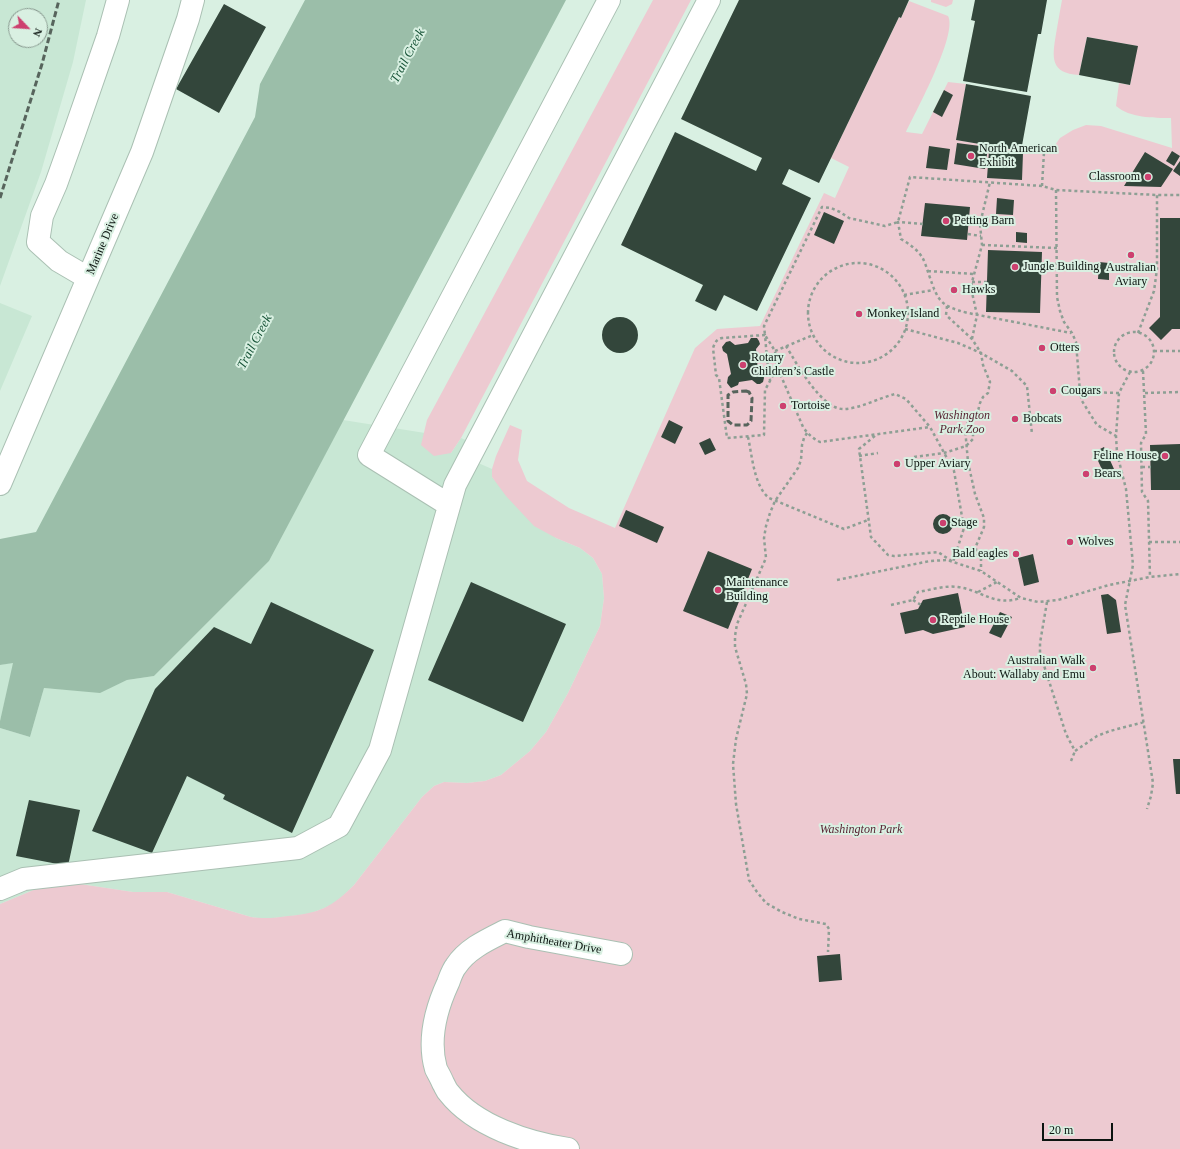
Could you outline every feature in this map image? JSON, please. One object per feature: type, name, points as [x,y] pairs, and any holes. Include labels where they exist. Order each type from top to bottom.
[{"type":"lane","points":[[88,278],[59,261],[38,242],[42,216],[56,184],[75,132],[108,36],[118,0]]},
{"type":"lane","name":"Marine Drive","points":[[0,484],[142,152],[188,19],[193,0]]},
{"type":"lane","points":[[449,505],[369,455],[609,0]]},
{"type":"lane","points":[[0,889],[24,879],[298,848],[339,826],[380,750],[455,485],[709,0]]},
{"type":"lane","name":"Amphitheater Drive","points":[[568,1149],[521,1138],[489,1125],[463,1108],[448,1093],[436,1069],[433,1044],[436,1020],[442,996],[455,967],[468,952],[486,940],[504,931],[621,954]]},
{"type":"path","points":[[1042,186],[1044,152]]},
{"type":"path","points":[[1072,333],[956,310],[942,302],[934,290],[922,258],[916,250],[901,239],[898,222],[910,177],[1042,186],[1056,190],[1180,195]]},
{"type":"path","points":[[972,339],[977,315],[971,288],[982,245],[980,224],[990,182]]},
{"type":"path","points":[[1056,190],[1058,304],[1064,322],[1072,333],[1076,342],[1082,401],[1097,425],[1116,436]]},
{"type":"path","points":[[1138,333],[1154,291],[1155,284],[1157,269],[1157,195]]},
{"type":"path","points":[[770,380],[764,326],[822,207],[831,208],[849,218],[885,226],[898,222],[923,224]]},
{"type":"path","points":[[969,224],[980,224]]},
{"type":"path","points":[[968,234],[980,236]]},
{"type":"path","points":[[982,245],[1056,248]]},
{"type":"path","points":[[860,263],[876,266],[891,275],[901,288],[904,295],[907,303],[908,319],[903,335],[894,349],[880,359],[864,364],[847,363],[831,356],[818,345],[810,330],[807,314],[810,298],[817,283],[830,272],[844,265],[860,263]]},
{"type":"path","points":[[928,271],[974,274]]},
{"type":"path","points":[[972,282],[988,282]]},
{"type":"path","points":[[904,295],[934,290]]},
{"type":"path","points":[[948,306],[946,315],[972,339],[981,353],[983,365],[990,382],[988,393],[983,397],[978,411],[965,428],[966,446],[975,494],[984,518],[984,526],[976,546],[976,553],[980,558],[981,571]]},
{"type":"path","points":[[905,329],[958,343],[981,353],[1012,371],[1027,386],[1032,434]]},
{"type":"path","points":[[1129,333],[1142,333],[1152,342],[1154,351],[1153,361],[1149,366],[1137,372],[1130,372],[1119,365],[1116,360],[1115,347],[1118,340],[1123,336],[1129,333]]},
{"type":"path","points":[[765,335],[775,351],[778,368],[799,418],[807,433],[814,439],[820,442],[930,427]]},
{"type":"path","points":[[765,335],[722,338],[718,339],[713,348],[716,375],[719,378],[727,438],[764,435],[765,390],[778,368]]},
{"type":"path","points":[[775,351],[813,335]]},
{"type":"path","points":[[786,346],[818,394],[835,407],[840,409],[852,408],[895,394],[906,399],[930,427],[954,471],[964,528],[952,562]]},
{"type":"path","points":[[1154,351],[1180,350]]},
{"type":"path","points":[[757,360],[767,359]]},
{"type":"path","points":[[1143,370],[1146,434],[1141,443],[1142,492],[1148,501],[1150,577]]},
{"type":"path","points":[[1130,372],[1119,393],[1116,436],[1126,489],[1133,565],[1125,605],[1153,783],[1151,796],[1146,809]]},
{"type":"path","points":[[1080,392],[1119,393]]},
{"type":"path","points":[[1145,393],[1180,392]]},
{"type":"path","points":[[914,457],[944,453],[966,446],[973,439],[973,430],[970,427],[965,428]]},
{"type":"path","points":[[807,433],[804,438],[803,454],[800,464],[775,501],[766,526],[764,538],[766,558],[737,624],[735,647],[746,684],[747,694],[736,739],[733,764],[736,804],[749,880],[766,903],[799,919],[826,924],[829,929],[828,952]]},
{"type":"path","points":[[876,435],[859,449],[871,537],[888,554],[894,556],[938,552],[952,562]]},
{"type":"path","points":[[748,437],[759,485],[765,494],[775,501],[804,511],[844,529],[868,520]]},
{"type":"path","points":[[859,456],[878,453]]},
{"type":"path","points":[[1142,467],[1151,467]]},
{"type":"path","points":[[1149,542],[1180,542]]},
{"type":"path","points":[[837,580],[930,561],[947,560],[981,571],[1021,598],[1038,602],[1047,602],[1109,585],[1150,577],[1180,574]]},
{"type":"path","points":[[977,592],[997,582]]},
{"type":"path","points":[[914,600],[918,592],[948,587],[958,587],[977,592],[1004,602],[1021,598]]},
{"type":"path","points":[[891,605],[914,600],[921,605]]},
{"type":"path","points":[[1047,602],[1040,642],[1040,653],[1066,734],[1075,751]]},
{"type":"path","points":[[1071,761],[1075,751],[1097,736],[1144,722]]},
{"type":"shaded area","points":[[0,0],[86,0],[73,62],[41,172],[0,286]]},
{"type":"shaded area","points":[[0,303],[32,316],[0,391]]},
{"type":"shaded area","points":[[343,420],[425,433],[422,445],[451,453],[461,438],[484,448],[476,462],[492,469],[492,477],[556,538],[580,548],[593,558],[602,574],[604,598],[600,626],[568,693],[546,732],[530,751],[501,775],[485,781],[467,783],[444,782],[434,786],[422,797],[354,885],[332,905],[309,914],[265,919],[251,917],[167,892],[133,892],[80,884],[36,889],[0,904],[0,728],[30,737],[44,688],[100,692],[127,680],[154,676],[269,561]]},
{"type":"shaded area","points":[[14,662],[0,721],[0,665]]},
{"type":"green space","points":[[653,0],[691,0],[461,438],[451,453],[434,456],[421,445],[427,420]]},
{"type":"green space","points":[[931,0],[953,0],[952,4],[946,7],[931,2]]},
{"type":"green space","name":"Washington Park","points":[[1062,0],[1180,0],[1180,1149],[0,1149],[0,904],[36,889],[80,884],[133,892],[167,892],[256,918],[299,915],[317,911],[332,904],[354,885],[422,797],[434,786],[444,782],[467,783],[485,781],[501,775],[530,751],[546,732],[568,693],[600,626],[604,598],[602,574],[593,558],[580,548],[556,538],[534,526],[506,496],[492,477],[492,469],[496,456],[510,425],[522,430],[518,460],[527,481],[569,508],[615,528],[695,348],[717,329],[760,326],[824,193],[835,198],[849,167],[831,158],[899,17],[901,18],[909,1],[948,16],[949,25],[947,39],[942,55],[906,132],[922,134],[948,82],[966,84],[957,140],[1021,151],[1050,152],[1060,138],[1073,130],[1086,125],[1101,126],[1172,148],[1171,118],[1135,115],[1116,106],[1119,83],[1130,85],[1137,46],[1087,37],[1079,75],[1070,74],[1063,71],[1055,63],[1054,50]]},
{"type":"water","name":"Trail Creek","points":[[305,0],[566,0],[269,561],[154,676],[127,680],[100,693],[44,688],[30,737],[0,728],[0,721],[13,663],[0,665],[0,539],[36,532],[255,117],[260,84]]},
{"type":"building","points":[[739,0],[909,0],[901,18],[899,17],[819,183],[789,169],[782,184],[811,198],[757,311],[724,295],[716,311],[695,301],[703,285],[621,245],[675,132],[756,171],[762,158],[681,119]]},
{"type":"building","points":[[975,0],[1047,0],[1041,34],[1038,34],[1027,92],[963,81],[975,21],[971,20]]},
{"type":"building","points":[[224,4],[266,27],[219,113],[176,89]]},
{"type":"building","points":[[1087,37],[1138,46],[1130,85],[1079,75]]},
{"type":"building","points":[[966,84],[1031,96],[1021,151],[956,140]]},
{"type":"building","points":[[944,90],[953,95],[942,117],[933,112]]},
{"type":"building","name":"North American Exhibit","points":[[957,143],[988,147],[985,169],[954,164]]},
{"type":"building","points":[[929,146],[950,149],[947,170],[926,168]]},
{"type":"building","points":[[989,151],[1023,153],[1022,180],[987,178]]},
{"type":"building","points":[[1172,151],[1180,156],[1174,166],[1166,161]]},
{"type":"building","name":"Classroom","points":[[1145,152],[1173,169],[1161,187],[1124,186]]},
{"type":"building","points":[[1180,161],[1180,176],[1173,171]]},
{"type":"building","points":[[997,198],[1014,200],[1013,215],[996,214]]},
{"type":"building","name":"Petting Barn","points":[[925,203],[970,207],[967,240],[921,236]]},
{"type":"building","points":[[824,212],[844,221],[834,244],[814,235]]},
{"type":"building","points":[[1160,218],[1180,218],[1180,329],[1172,329],[1161,340],[1149,328],[1160,317]]},
{"type":"building","points":[[1016,232],[1027,233],[1027,243],[1016,242]]},
{"type":"building","name":"Jungle Building","points":[[988,250],[1042,252],[1040,313],[986,312]]},
{"type":"building","points":[[1099,262],[1109,263],[1109,280],[1098,279]]},
{"type":"building","points":[[620,317],[630,320],[635,325],[638,335],[635,345],[630,350],[620,353],[610,350],[605,345],[602,335],[605,325],[610,320]]},
{"type":"building","name":"Rotary Children’s Castle","points":[[751,338],[757,338],[760,344],[756,349],[758,371],[763,373],[763,382],[757,384],[752,380],[739,382],[738,385],[731,388],[727,383],[728,377],[731,374],[727,354],[723,351],[722,347],[726,342],[730,341],[735,345],[748,343]]},
{"type":"building","points":[[669,420],[683,427],[675,444],[661,437]]},
{"type":"building","points":[[710,438],[716,450],[705,455],[699,443]]},
{"type":"building","name":"Feline House","points":[[1180,444],[1180,490],[1151,490],[1150,445]]},
{"type":"building","points":[[1104,447],[1114,469],[1104,474],[1094,452]]},
{"type":"building","points":[[626,510],[664,527],[657,543],[619,526]]},
{"type":"building","name":"Stage","points":[[943,514],[950,517],[953,524],[950,531],[943,534],[936,531],[933,524],[936,517]]},
{"type":"building","name":"Maintenance Building","points":[[708,551],[752,569],[728,629],[683,611]]},
{"type":"building","points":[[1033,554],[1039,582],[1024,586],[1018,558]]},
{"type":"building","points":[[471,582],[566,624],[523,722],[428,680]]},
{"type":"building","name":"Reptile House","points":[[958,593],[965,627],[933,634],[923,630],[905,634],[900,613],[918,609],[923,600]]},
{"type":"building","points":[[1108,594],[1116,600],[1121,632],[1107,634],[1101,595]]},
{"type":"building","points":[[271,602],[374,650],[292,833],[223,799],[225,795],[187,776],[152,853],[92,831],[155,689],[214,627],[251,644]]},
{"type":"building","points":[[1000,612],[1012,617],[1001,638],[989,633]]},
{"type":"building","points":[[1173,759],[1180,759],[1180,794],[1176,794]]},
{"type":"building","points":[[29,800],[80,810],[68,866],[16,856]]},
{"type":"building","points":[[840,954],[842,980],[819,982],[817,956]]},
{"type":"railway","points":[[0,198],[42,64],[59,0]]},
{"type":"railway","points":[[746,391],[749,392],[752,398],[751,421],[747,425],[733,425],[728,421],[728,395],[733,392],[746,391]]},
{"type":"place","name":"North American Exhibit","points":[[971,156]]},
{"type":"place","name":"Classroom","points":[[1148,177]]},
{"type":"place","name":"Petting Barn","points":[[946,221]]},
{"type":"place","name":"Australian Aviary","points":[[1131,255]]},
{"type":"place","name":"Jungle Building","points":[[1015,267]]},
{"type":"place","name":"Hawks","points":[[954,290]]},
{"type":"place","name":"Monkey Island","points":[[859,314]]},
{"type":"place","name":"Otters","points":[[1042,348]]},
{"type":"place","name":"Rotary Children’s Castle","points":[[743,365]]},
{"type":"place","name":"Cougars","points":[[1053,391]]},
{"type":"place","name":"Tortoise","points":[[783,406]]},
{"type":"place","name":"Bobcats","points":[[1015,419]]},
{"type":"place","name":"Feline House","points":[[1165,456]]},
{"type":"place","name":"Upper Aviary","points":[[897,464]]},
{"type":"place","name":"Bears","points":[[1086,474]]},
{"type":"place","name":"Stage","points":[[943,523]]},
{"type":"place","name":"Wolves","points":[[1070,542]]},
{"type":"place","name":"Bald eagles","points":[[1016,554]]},
{"type":"place","name":"Maintenance Building","points":[[718,590]]},
{"type":"place","name":"Reptile House","points":[[933,620]]},
{"type":"place","name":"Australian Walk About: Wallaby and Emu","points":[[1093,668]]},
{"type":"park label","name":"Washington Park Zoo","points":[[962,423]]}]
